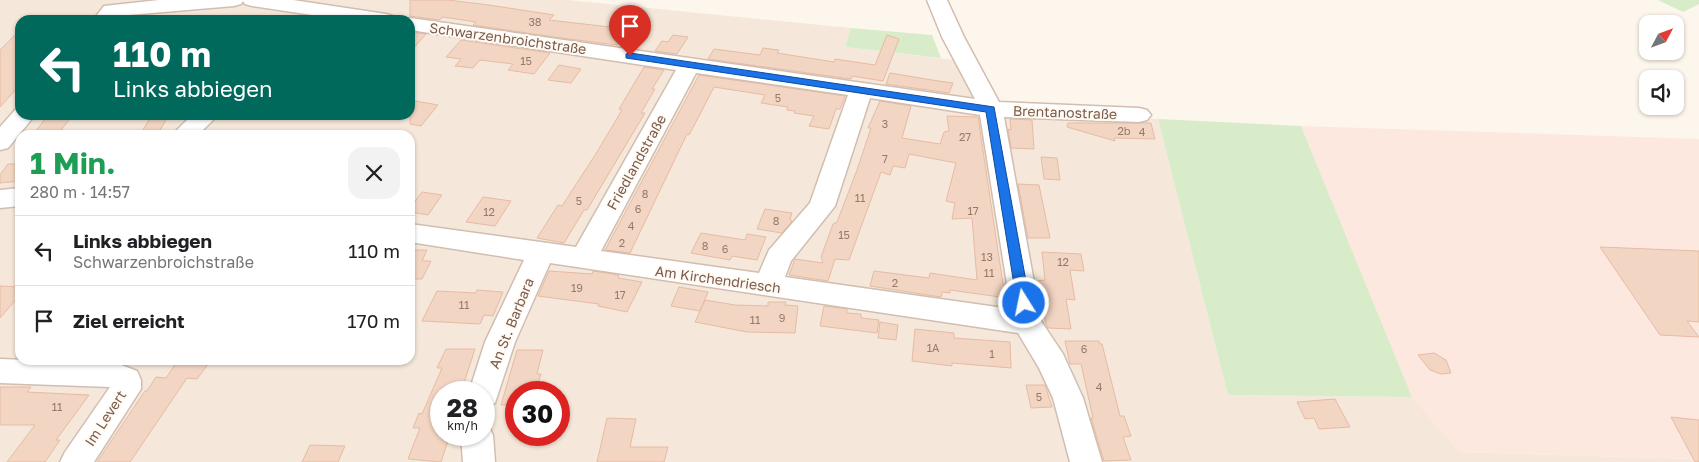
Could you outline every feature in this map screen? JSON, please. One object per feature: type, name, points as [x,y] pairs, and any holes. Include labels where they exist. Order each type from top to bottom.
[{"type":"street","points":[[107,15],[234,0]]},
{"type":"street","points":[[252,0],[315,15]]},
{"type":"street","points":[[937,0],[953,36],[991,109],[1027,323],[1052,363],[1068,398],[1086,462]]},
{"type":"street","name":"Schwarzenbroichstraße","points":[[415,25],[991,109]]},
{"type":"street","name":"Friedlandstraße","points":[[583,259],[689,65]]},
{"type":"street","points":[[768,286],[779,257],[822,206],[861,90]]},
{"type":"street","name":"Brentanostraße","points":[[991,109],[1139,115]]},
{"type":"street","points":[[0,142],[19,120]]},
{"type":"street","points":[[190,130],[200,120]]},
{"type":"street","points":[[0,199],[15,198]]},
{"type":"street","name":"Am Kirchendriesch","points":[[415,234],[1027,323]]},
{"type":"street","name":"An St. Barbara","points":[[488,381],[500,342],[541,253]]},
{"type":"street","name":"Im Levert","points":[[0,371],[116,375],[126,380],[126,389],[76,462]]},
{"type":"street","points":[[477,446],[479,462]]},
{"type":"shaded area","points":[[0,0],[568,0],[851,28],[845,47],[955,60],[980,113],[1158,119],[1228,395],[1412,397],[1460,452],[1692,459],[1694,462],[0,462]]},
{"type":"shaded area","points":[[1301,126],[1699,139],[1699,462],[1694,462],[1692,459],[1460,452],[1412,397]]},
{"type":"green space","points":[[1658,0],[1699,0],[1699,4],[1683,12]]},
{"type":"green space","points":[[851,28],[932,35],[941,58],[845,47]]},
{"type":"green space","points":[[1158,119],[1301,126],[1412,397],[1228,395]]},
{"type":"building","points":[[410,0],[448,0],[554,15],[549,20],[627,29],[617,45],[473,25],[476,22],[443,17],[439,20],[410,15]]},
{"type":"building","points":[[415,33],[426,34],[415,46]]},
{"type":"building","points":[[15,35],[15,90],[0,107],[0,50]]},
{"type":"building","points":[[673,35],[688,37],[677,54],[655,51],[662,41],[668,42]]},
{"type":"building","points":[[887,35],[899,39],[883,81],[852,76],[851,79],[708,59],[714,49],[760,55],[763,48],[779,50],[777,53],[834,62],[835,59],[875,65]]},
{"type":"building","points":[[461,40],[550,53],[534,74],[508,70],[513,64],[480,60],[473,68],[455,66],[461,59],[446,57]]},
{"type":"building","points":[[559,65],[581,69],[571,83],[548,80]]},
{"type":"building","points":[[644,67],[664,70],[652,89],[655,89],[641,113],[645,113],[587,210],[584,210],[564,243],[537,238],[558,205],[562,206],[597,152],[622,110],[619,109]]},
{"type":"building","points":[[890,73],[953,83],[949,93],[886,84]]},
{"type":"building","points":[[699,75],[845,96],[840,109],[836,109],[829,129],[809,126],[814,116],[794,113],[795,111],[787,110],[788,107],[761,103],[765,95],[714,87],[689,135],[687,134],[630,253],[605,250]]},
{"type":"building","points":[[415,101],[438,105],[421,126],[410,124],[410,120],[415,120]]},
{"type":"building","points":[[880,101],[911,106],[902,138],[940,144],[944,132],[949,131],[947,116],[978,117],[1003,284],[1005,285],[1007,298],[950,290],[950,293],[942,292],[941,297],[870,286],[874,271],[929,278],[930,273],[977,280],[972,218],[952,219],[955,203],[946,201],[956,163],[909,154],[905,168],[893,166],[890,175],[881,172],[849,260],[835,259],[828,281],[789,275],[795,259],[823,263],[821,257],[833,224],[837,222],[857,170],[871,128],[868,128]]},
{"type":"building","points":[[1010,119],[1032,120],[1034,149],[1011,148],[1008,129],[1011,130]]},
{"type":"building","points":[[44,120],[69,120],[61,130],[37,130]]},
{"type":"building","points":[[149,120],[166,120],[160,130],[143,130]]},
{"type":"building","points":[[1068,123],[1151,123],[1155,139],[1114,138],[1115,141],[1067,127]]},
{"type":"building","points":[[1041,157],[1057,158],[1060,180],[1044,179]]},
{"type":"building","points":[[8,164],[15,164],[15,182],[0,183],[0,175]]},
{"type":"building","points":[[1018,184],[1039,185],[1050,238],[1028,238]]},
{"type":"building","points":[[422,192],[442,195],[428,215],[415,213],[415,201]]},
{"type":"building","points":[[483,197],[511,201],[495,226],[466,222]]},
{"type":"building","points":[[765,209],[792,213],[790,219],[792,221],[782,233],[757,229]]},
{"type":"building","points":[[701,233],[745,240],[747,234],[766,237],[757,260],[732,256],[730,260],[691,253]]},
{"type":"building","points":[[1600,247],[1699,251],[1699,322],[1687,321],[1699,337],[1660,335]]},
{"type":"building","points":[[415,250],[427,250],[422,261],[431,261],[422,279],[415,279]]},
{"type":"building","points":[[1042,252],[1081,254],[1084,271],[1070,270],[1075,300],[1066,299],[1071,329],[1048,328],[1046,324],[1037,281],[1045,280]]},
{"type":"building","points":[[549,271],[592,274],[593,271],[619,275],[618,278],[642,282],[627,312],[598,306],[599,304],[538,296]]},
{"type":"building","points":[[0,286],[15,287],[15,301],[0,318]]},
{"type":"building","points":[[679,287],[708,292],[700,311],[671,306]]},
{"type":"building","points":[[477,290],[503,292],[493,316],[484,315],[480,324],[422,321],[437,291],[475,293]]},
{"type":"building","points":[[705,300],[735,305],[768,306],[768,302],[786,302],[785,305],[798,306],[795,333],[747,332],[695,322]]},
{"type":"building","points":[[824,306],[847,309],[847,313],[861,314],[861,318],[879,320],[877,333],[820,326]]},
{"type":"building","points":[[880,322],[898,325],[896,340],[878,338]]},
{"type":"building","points":[[915,329],[954,333],[954,338],[1010,342],[1011,368],[952,363],[952,366],[912,361]]},
{"type":"building","points":[[1065,341],[1099,341],[1102,344],[1120,416],[1124,416],[1131,436],[1123,437],[1131,460],[1104,461],[1091,418],[1093,418],[1081,364],[1070,364]]},
{"type":"building","points":[[446,349],[475,349],[465,381],[436,381],[442,368],[437,368]]},
{"type":"building","points":[[517,350],[543,350],[537,374],[541,374],[539,381],[508,381]]},
{"type":"building","points":[[1434,353],[1446,360],[1451,373],[1441,374],[1430,370],[1418,355]]},
{"type":"building","points":[[175,365],[208,365],[197,379],[187,378],[130,462],[97,462],[156,377],[166,378]]},
{"type":"building","points":[[1026,385],[1045,385],[1052,407],[1031,408]]},
{"type":"building","points":[[0,387],[31,387],[27,392],[89,395],[56,440],[60,440],[45,462],[7,462],[35,425],[0,425]]},
{"type":"building","points":[[505,391],[505,405],[501,405]]},
{"type":"building","points":[[430,396],[430,446],[446,446],[441,462],[408,459],[420,428],[413,428],[419,413],[422,414]]},
{"type":"building","points":[[1335,399],[1350,427],[1319,429],[1314,418],[1305,419],[1297,402]]},
{"type":"building","points":[[1671,417],[1699,420],[1699,462],[1695,462]]},
{"type":"building","points":[[607,418],[636,419],[630,447],[668,447],[664,462],[597,462]]},
{"type":"building","points":[[310,445],[345,446],[338,462],[302,462]]},
{"type":"route","points":[[630,56],[991,109],[1024,303]]}]
